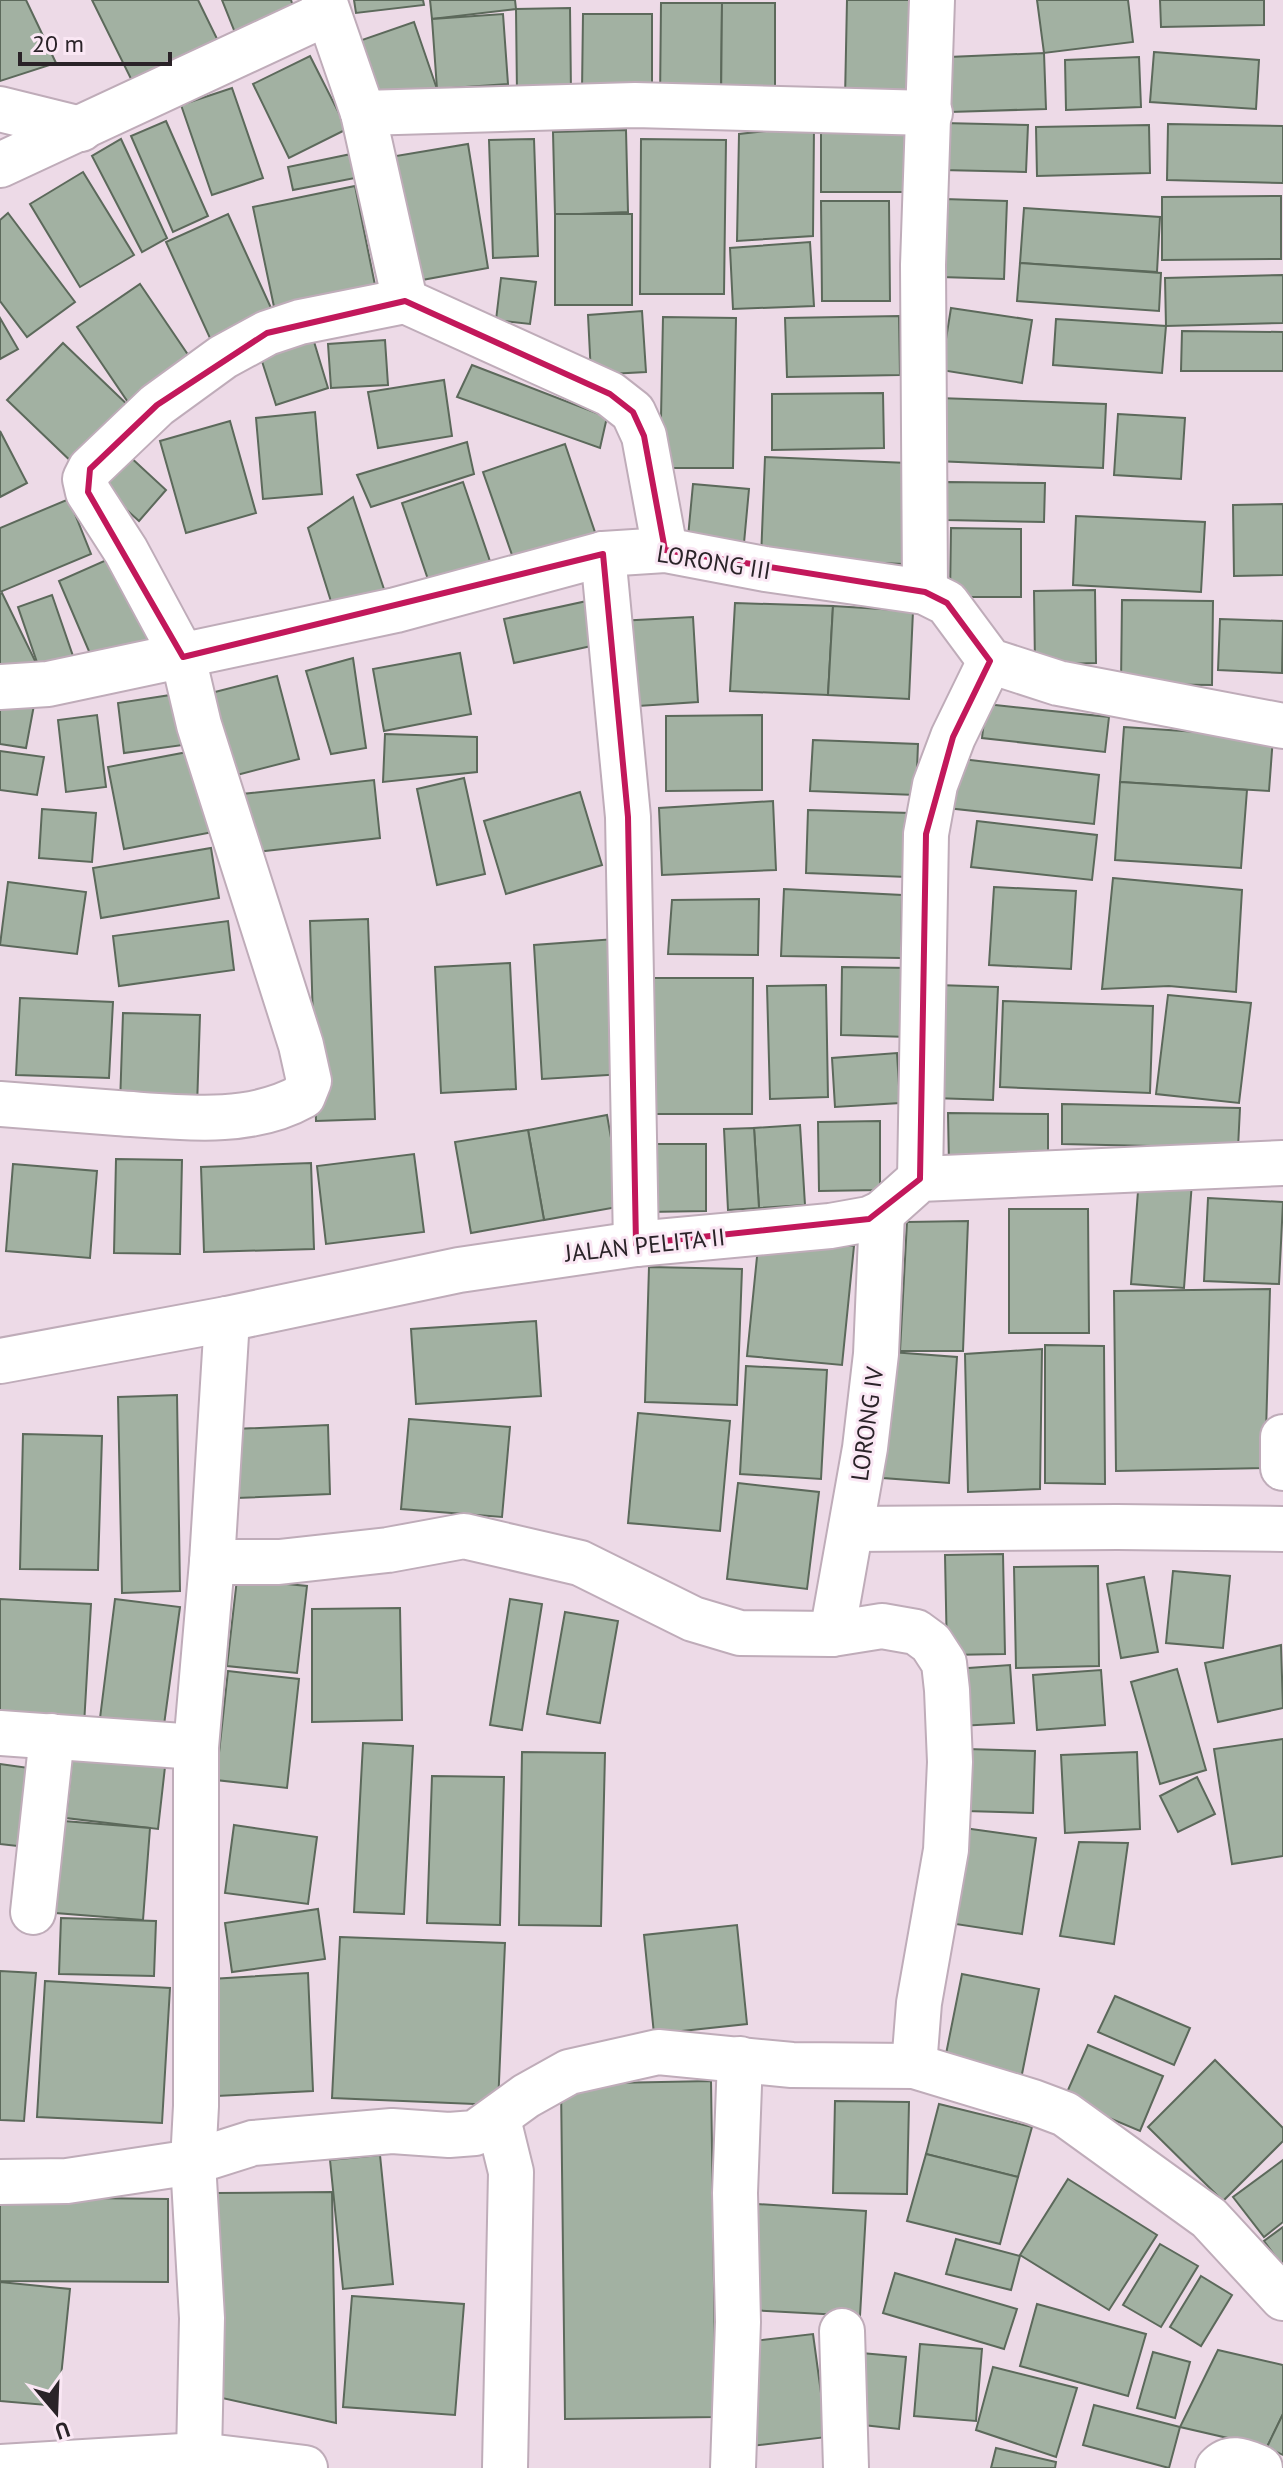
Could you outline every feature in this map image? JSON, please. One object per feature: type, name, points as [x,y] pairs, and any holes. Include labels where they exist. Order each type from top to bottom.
[{"type":"street","points":[[925,592],[923,265],[932,0]]},
{"type":"street","points":[[0,165],[81,129],[326,6],[363,113],[405,301]]},
{"type":"street","points":[[363,113],[635,105],[930,113]]},
{"type":"street","points":[[0,109],[81,129]]},
{"type":"street","points":[[0,1104],[199,1119],[286,1106],[303,1096],[309,1081],[301,1045],[199,725],[183,657],[132,561],[88,492],[85,479],[90,469],[157,405],[223,357],[267,333],[300,322],[405,301],[610,394],[633,412],[644,436],[665,550]]},
{"type":"street","name":"LORONG III","points":[[0,687],[48,684],[183,657],[396,610],[603,554],[665,550],[765,569],[925,592],[947,603],[990,661]]},
{"type":"street","points":[[603,554],[628,817],[636,1244]]},
{"type":"street","points":[[1283,726],[1058,683],[990,661],[935,785],[926,834],[920,1179],[1283,1163]]},
{"type":"street","name":"JALAN PELITA II","points":[[0,1361],[227,1319],[459,1270],[636,1244],[830,1226],[869,1219],[882,1213],[920,1179]]},
{"type":"street","name":"LORONG IV","points":[[832,1634],[865,1448],[876,1354],[882,1213]]},
{"type":"street","points":[[199,2455],[202,2318],[193,2162],[197,2094],[196,1747],[212,1562],[227,1319]]},
{"type":"street","points":[[1283,1437],[1283,1468]]},
{"type":"street","points":[[851,1529],[1197,1526],[1283,1529]]},
{"type":"street","points":[[212,1562],[279,1562],[388,1550],[464,1536],[580,1563],[693,1619],[740,1633],[832,1634],[882,1626],[916,1632],[931,1643],[944,1663],[950,1762],[946,1850],[919,2003],[914,2066]]},
{"type":"street","points":[[0,1733],[196,1747]]},
{"type":"street","points":[[33,1912],[52,1736]]},
{"type":"street","points":[[0,2182],[67,2181],[193,2162],[253,2143],[392,2131],[449,2135],[475,2133],[526,2096],[569,2072],[658,2052],[792,2065],[914,2066],[1065,2114],[1209,2218],[1283,2298]]},
{"type":"street","points":[[733,2468],[738,2322],[735,2193],[740,2059]]},
{"type":"street","points":[[498,2119],[511,2172],[505,2468]]},
{"type":"street","points":[[842,2331],[846,2468]]},
{"type":"street","points":[[0,2467],[199,2455],[305,2468]]},
{"type":"street","points":[[1218,2468],[1226,2460],[1235,2459],[1260,2468]]},
{"type":"highlighted area","points":[[405,301],[610,394],[633,412],[644,436],[665,550],[925,592],[947,603],[990,661],[953,737],[926,834],[920,1179],[869,1219],[636,1244],[628,817],[603,554],[183,657],[88,492],[90,469],[157,405],[267,333]]},
{"type":"building","points":[[0,0],[26,0],[56,63],[0,81]]},
{"type":"building","points":[[92,0],[198,0],[222,49],[137,91]]},
{"type":"building","points":[[222,0],[291,0],[296,16],[238,40]]},
{"type":"building","points":[[354,0],[423,0],[424,5],[356,13]]},
{"type":"building","points":[[430,0],[515,0],[516,9],[432,19]]},
{"type":"building","points":[[847,0],[923,0],[923,102],[845,99]]},
{"type":"building","points":[[1037,0],[1128,0],[1133,42],[1044,53]]},
{"type":"building","points":[[1160,0],[1264,0],[1264,25],[1161,27]]},
{"type":"building","points":[[661,3],[722,3],[721,103],[660,102]]},
{"type":"building","points":[[722,3],[775,3],[775,103],[721,103]]},
{"type":"building","points":[[570,8],[571,93],[517,94],[516,9]]},
{"type":"building","points":[[503,14],[508,84],[437,89],[432,19]]},
{"type":"building","points":[[583,14],[652,14],[652,93],[582,92]]},
{"type":"building","points":[[414,22],[437,89],[382,107],[359,41]]},
{"type":"building","points":[[1154,52],[1259,60],[1256,109],[1150,102]]},
{"type":"building","points":[[1044,53],[1046,109],[950,112],[949,57]]},
{"type":"building","points":[[310,56],[347,129],[289,158],[253,84]]},
{"type":"building","points":[[1139,57],[1141,107],[1066,110],[1065,60]]},
{"type":"building","points":[[232,88],[263,178],[212,195],[181,105]]},
{"type":"building","points":[[166,121],[208,216],[173,232],[131,136]]},
{"type":"building","points":[[943,123],[1028,125],[1026,172],[942,170]]},
{"type":"building","points":[[1168,124],[1283,126],[1283,183],[1167,180]]},
{"type":"building","points":[[1149,125],[1150,173],[1037,176],[1036,127]]},
{"type":"building","points":[[814,126],[813,236],[737,241],[739,134]]},
{"type":"building","points":[[821,126],[909,126],[909,192],[821,192]]},
{"type":"building","points":[[626,130],[628,212],[555,215],[553,132]]},
{"type":"building","points":[[121,139],[167,238],[142,252],[92,156]]},
{"type":"building","points":[[534,139],[538,256],[493,258],[489,140]]},
{"type":"building","points":[[641,139],[726,140],[724,294],[640,294]]},
{"type":"building","points":[[468,144],[488,268],[411,282],[390,157]]},
{"type":"building","points":[[351,154],[355,178],[293,190],[288,167]]},
{"type":"building","points":[[83,172],[134,255],[80,287],[30,204]]},
{"type":"building","points":[[355,186],[378,300],[277,321],[253,207]]},
{"type":"building","points":[[1281,196],[1281,259],[1162,260],[1162,197]]},
{"type":"building","points":[[944,199],[1007,201],[1004,279],[941,277]]},
{"type":"building","points":[[821,201],[889,201],[890,301],[822,301]]},
{"type":"building","points":[[1024,208],[1160,217],[1157,272],[1020,263]]},
{"type":"building","points":[[8,213],[75,302],[27,337],[0,301],[0,220]]},
{"type":"building","points":[[228,214],[277,321],[215,349],[166,242]]},
{"type":"building","points":[[555,214],[632,214],[632,305],[555,305]]},
{"type":"building","points":[[810,242],[814,306],[733,309],[730,248]]},
{"type":"building","points":[[1020,263],[1161,273],[1159,311],[1017,301]]},
{"type":"building","points":[[1283,275],[1283,323],[1166,326],[1165,278]]},
{"type":"building","points":[[501,278],[536,282],[530,324],[496,320]]},
{"type":"building","points":[[140,284],[197,368],[134,411],[77,327]]},
{"type":"building","points":[[951,308],[1032,320],[1022,383],[941,370]]},
{"type":"building","points":[[642,311],[646,372],[591,375],[588,315]]},
{"type":"building","points":[[899,316],[900,375],[787,377],[785,318]]},
{"type":"building","points":[[663,317],[736,318],[733,468],[660,468]]},
{"type":"building","points":[[0,318],[18,349],[0,359]]},
{"type":"building","points":[[1056,319],[1166,326],[1162,373],[1053,365]]},
{"type":"building","points":[[1182,331],[1283,332],[1283,371],[1181,371]]},
{"type":"building","points":[[312,335],[328,388],[276,405],[259,352]]},
{"type":"building","points":[[385,340],[388,385],[331,388],[328,344]]},
{"type":"building","points":[[63,343],[134,411],[78,468],[7,400]]},
{"type":"building","points":[[472,365],[607,417],[600,448],[457,397]]},
{"type":"building","points":[[444,380],[452,436],[378,448],[368,392]]},
{"type":"building","points":[[883,393],[884,448],[772,450],[772,394]]},
{"type":"building","points":[[938,398],[1106,404],[1103,468],[935,461]]},
{"type":"building","points":[[315,412],[322,494],[263,499],[256,418]]},
{"type":"building","points":[[1118,414],[1185,418],[1181,479],[1114,475]]},
{"type":"building","points":[[230,421],[256,513],[186,533],[160,441]]},
{"type":"building","points":[[0,431],[27,483],[0,497]]},
{"type":"building","points":[[467,442],[474,474],[371,507],[357,475]]},
{"type":"building","points":[[565,444],[599,544],[518,572],[483,472]]},
{"type":"building","points":[[127,454],[166,490],[139,521],[99,485]]},
{"type":"building","points":[[765,457],[908,463],[904,564],[761,558]]},
{"type":"building","points":[[463,482],[494,573],[433,594],[402,503]]},
{"type":"building","points":[[947,482],[1045,483],[1044,522],[946,520]]},
{"type":"building","points":[[693,484],[749,489],[744,543],[688,537]]},
{"type":"building","points":[[353,497],[386,595],[334,611],[308,528]]},
{"type":"building","points":[[69,499],[91,554],[0,592],[0,528]]},
{"type":"building","points":[[1283,504],[1283,575],[1234,576],[1233,505]]},
{"type":"building","points":[[1076,516],[1205,522],[1201,592],[1073,585]]},
{"type":"building","points":[[951,528],[1021,529],[1021,597],[950,597]]},
{"type":"building","points":[[120,554],[156,636],[94,663],[59,581]]},
{"type":"building","points":[[1095,590],[1096,663],[1035,665],[1034,591]]},
{"type":"building","points":[[2,593],[40,671],[0,679]]},
{"type":"building","points":[[52,595],[74,659],[40,671],[18,607]]},
{"type":"building","points":[[596,599],[605,643],[514,663],[504,619]]},
{"type":"building","points":[[1122,600],[1213,601],[1212,685],[1121,684]]},
{"type":"building","points":[[735,603],[833,606],[828,695],[730,691]]},
{"type":"building","points":[[833,606],[913,611],[909,699],[828,695]]},
{"type":"building","points":[[693,617],[698,702],[623,707],[618,621]]},
{"type":"building","points":[[1220,619],[1283,621],[1282,673],[1218,670]]},
{"type":"building","points":[[460,653],[471,714],[384,731],[373,669]]},
{"type":"building","points":[[353,658],[366,748],[331,754],[306,671]]},
{"type":"building","points":[[277,676],[299,759],[233,776],[211,693]]},
{"type":"building","points":[[177,694],[183,745],[124,753],[118,703]]},
{"type":"building","points":[[0,700],[34,705],[26,748],[0,744]]},
{"type":"building","points":[[986,704],[1109,717],[1105,752],[982,738]]},
{"type":"building","points":[[97,715],[106,787],[66,792],[58,720]]},
{"type":"building","points":[[762,715],[762,790],[666,791],[666,716]]},
{"type":"building","points":[[1124,727],[1273,737],[1269,791],[1120,782]]},
{"type":"building","points":[[385,734],[477,737],[477,772],[383,782]]},
{"type":"building","points":[[813,740],[918,744],[916,795],[810,791]]},
{"type":"building","points":[[198,750],[213,832],[124,849],[108,767]]},
{"type":"building","points":[[0,751],[44,757],[37,795],[0,790]]},
{"type":"building","points":[[953,758],[1099,775],[1094,824],[947,808]]},
{"type":"building","points":[[464,778],[485,874],[437,885],[417,789]]},
{"type":"building","points":[[374,780],[380,838],[248,853],[242,794]]},
{"type":"building","points":[[1120,782],[1247,790],[1241,868],[1115,860]]},
{"type":"building","points":[[580,792],[602,865],[506,894],[484,821]]},
{"type":"building","points":[[773,801],[776,870],[662,875],[659,808]]},
{"type":"building","points":[[42,809],[96,813],[92,862],[39,858]]},
{"type":"building","points":[[808,810],[910,813],[907,877],[806,873]]},
{"type":"building","points":[[977,821],[1097,835],[1092,880],[971,867]]},
{"type":"building","points":[[211,848],[219,898],[101,918],[93,868]]},
{"type":"building","points":[[1113,878],[1242,890],[1236,992],[1169,986],[1102,989]]},
{"type":"building","points":[[8,882],[86,892],[77,954],[0,945]]},
{"type":"building","points":[[994,887],[1076,891],[1071,969],[989,965]]},
{"type":"building","points":[[784,889],[902,895],[901,958],[781,956]]},
{"type":"building","points":[[759,899],[758,955],[668,954],[672,900]]},
{"type":"building","points":[[368,919],[375,1119],[316,1121],[310,921]]},
{"type":"building","points":[[228,921],[234,970],[119,986],[113,936]]},
{"type":"building","points":[[615,939],[624,1074],[542,1079],[534,945]]},
{"type":"building","points":[[510,963],[516,1089],[441,1093],[435,967]]},
{"type":"building","points":[[842,967],[910,968],[909,1037],[841,1035]]},
{"type":"building","points":[[641,978],[753,978],[752,1114],[641,1114]]},
{"type":"building","points":[[826,985],[828,1097],[770,1099],[767,986]]},
{"type":"building","points":[[937,985],[998,987],[993,1100],[933,1098]]},
{"type":"building","points":[[1168,995],[1251,1003],[1239,1103],[1156,1094]]},
{"type":"building","points":[[20,998],[113,1002],[109,1078],[16,1075]]},
{"type":"building","points":[[1003,1001],[1153,1006],[1150,1093],[1000,1087]]},
{"type":"building","points":[[123,1013],[200,1015],[197,1107],[120,1105]]},
{"type":"building","points":[[897,1053],[900,1103],[835,1107],[832,1058]]},
{"type":"building","points":[[1062,1104],[1240,1108],[1238,1148],[1062,1144]]},
{"type":"building","points":[[948,1113],[1048,1114],[1048,1165],[949,1165]]},
{"type":"building","points":[[607,1115],[623,1206],[544,1220],[528,1130]]},
{"type":"building","points":[[880,1121],[880,1190],[819,1191],[818,1122]]},
{"type":"building","points":[[800,1125],[805,1205],[759,1208],[754,1128]]},
{"type":"building","points":[[754,1128],[759,1208],[728,1210],[724,1129]]},
{"type":"building","points":[[528,1130],[544,1220],[471,1233],[455,1142]]},
{"type":"building","points":[[647,1144],[706,1144],[706,1211],[647,1212]]},
{"type":"building","points":[[414,1154],[424,1232],[326,1244],[317,1166]]},
{"type":"building","points":[[116,1159],[182,1160],[180,1254],[114,1253]]},
{"type":"building","points":[[311,1163],[314,1249],[204,1252],[201,1167]]},
{"type":"building","points":[[13,1164],[97,1171],[90,1258],[6,1251]]},
{"type":"building","points":[[1139,1178],[1192,1182],[1184,1288],[1131,1284]]},
{"type":"building","points":[[1208,1198],[1283,1202],[1279,1284],[1204,1281]]},
{"type":"building","points":[[1009,1209],[1088,1209],[1089,1333],[1009,1333]]},
{"type":"building","points":[[968,1221],[963,1351],[900,1351],[907,1222]]},
{"type":"building","points":[[759,1237],[854,1246],[842,1365],[747,1356]]},
{"type":"building","points":[[649,1267],[742,1269],[737,1405],[645,1402]]},
{"type":"building","points":[[1270,1289],[1265,1468],[1116,1471],[1114,1291]]},
{"type":"building","points":[[536,1321],[541,1396],[416,1404],[411,1329]]},
{"type":"building","points":[[1045,1345],[1104,1346],[1105,1484],[1045,1483]]},
{"type":"building","points":[[1042,1349],[1040,1489],[968,1492],[965,1354]]},
{"type":"building","points":[[891,1352],[957,1357],[949,1483],[883,1478]]},
{"type":"building","points":[[746,1366],[827,1370],[821,1479],[740,1474]]},
{"type":"building","points":[[177,1395],[180,1591],[122,1593],[118,1397]]},
{"type":"building","points":[[638,1413],[730,1421],[720,1531],[628,1523]]},
{"type":"building","points":[[409,1419],[510,1427],[502,1517],[401,1509]]},
{"type":"building","points":[[328,1425],[330,1494],[237,1498],[234,1429]]},
{"type":"building","points":[[23,1434],[102,1436],[98,1570],[20,1569]]},
{"type":"building","points":[[738,1483],[819,1492],[807,1589],[727,1579]]},
{"type":"building","points":[[1003,1554],[1005,1654],[947,1655],[945,1555]]},
{"type":"building","points":[[1098,1566],[1099,1666],[1016,1668],[1014,1567]]},
{"type":"building","points":[[1173,1571],[1230,1576],[1223,1648],[1166,1643]]},
{"type":"building","points":[[1144,1577],[1158,1652],[1121,1658],[1107,1584]]},
{"type":"building","points":[[237,1579],[307,1586],[297,1673],[227,1666]]},
{"type":"building","points":[[0,1599],[91,1604],[84,1725],[0,1721]]},
{"type":"building","points":[[115,1599],[180,1607],[164,1725],[100,1718]]},
{"type":"building","points":[[510,1599],[542,1604],[522,1730],[490,1725]]},
{"type":"building","points":[[400,1608],[402,1720],[312,1722],[312,1609]]},
{"type":"building","points":[[565,1612],[618,1621],[600,1723],[547,1714]]},
{"type":"building","points":[[1281,1645],[1283,1708],[1218,1722],[1205,1663]]},
{"type":"building","points":[[1010,1665],[1014,1723],[959,1726],[955,1669]]},
{"type":"building","points":[[1177,1669],[1206,1770],[1160,1784],[1131,1682]]},
{"type":"building","points":[[1101,1670],[1105,1725],[1037,1730],[1033,1675]]},
{"type":"building","points":[[228,1671],[299,1679],[287,1788],[216,1780]]},
{"type":"building","points":[[1283,1739],[1283,1856],[1232,1864],[1214,1749]]},
{"type":"building","points":[[363,1743],[413,1746],[404,1914],[354,1912]]},
{"type":"building","points":[[73,1749],[166,1758],[158,1829],[66,1818]]},
{"type":"building","points":[[967,1749],[1035,1751],[1033,1813],[966,1811]]},
{"type":"building","points":[[522,1752],[605,1753],[601,1926],[519,1925]]},
{"type":"building","points":[[1137,1752],[1140,1829],[1065,1833],[1061,1755]]},
{"type":"building","points":[[0,1764],[36,1769],[26,1847],[0,1844]]},
{"type":"building","points":[[432,1776],[504,1777],[500,1925],[427,1923]]},
{"type":"building","points":[[1197,1777],[1215,1814],[1178,1832],[1160,1796]]},
{"type":"building","points":[[51,1820],[150,1828],[143,1920],[43,1912]]},
{"type":"building","points":[[234,1825],[317,1837],[308,1904],[225,1893]]},
{"type":"building","points":[[964,1828],[1036,1838],[1022,1934],[949,1923]]},
{"type":"building","points":[[1079,1842],[1128,1843],[1114,1944],[1060,1936]]},
{"type":"building","points":[[318,1909],[325,1959],[232,1972],[225,1923]]},
{"type":"building","points":[[61,1918],[156,1921],[154,1976],[59,1974]]},
{"type":"building","points":[[737,1925],[747,2024],[654,2034],[644,1935]]},
{"type":"building","points":[[340,1937],[505,1943],[498,2105],[332,2098]]},
{"type":"building","points":[[0,1971],[36,1973],[24,2121],[0,2120]]},
{"type":"building","points":[[308,1973],[313,2091],[217,2096],[211,1979]]},
{"type":"building","points":[[962,1974],[1039,1989],[1021,2079],[944,2064]]},
{"type":"building","points":[[45,1981],[170,1988],[162,2123],[37,2117]]},
{"type":"building","points":[[1115,1996],[1190,2028],[1174,2065],[1098,2032]]},
{"type":"building","points":[[1088,2045],[1163,2076],[1140,2131],[1064,2099]]},
{"type":"building","points":[[1215,2060],[1283,2128],[1283,2141],[1223,2201],[1148,2127]]},
{"type":"building","points":[[711,2081],[716,2417],[565,2419],[561,2084]]},
{"type":"building","points":[[835,2101],[909,2102],[907,2194],[833,2193]]},
{"type":"building","points":[[939,2104],[1032,2127],[1018,2177],[926,2154]]},
{"type":"building","points":[[926,2154],[1018,2177],[1000,2244],[907,2221]]},
{"type":"building","points":[[380,2155],[393,2284],[343,2289],[330,2160]]},
{"type":"building","points":[[1283,2160],[1283,2222],[1264,2237],[1233,2197]]},
{"type":"building","points":[[1068,2179],[1157,2235],[1109,2310],[1020,2255]]},
{"type":"building","points":[[332,2192],[336,2423],[222,2398],[216,2193]]},
{"type":"building","points":[[0,2197],[168,2199],[168,2282],[0,2281]]},
{"type":"building","points":[[757,2204],[866,2211],[860,2316],[750,2310]]},
{"type":"building","points":[[1283,2227],[1283,2267],[1264,2241]]},
{"type":"building","points":[[956,2239],[1020,2256],[1011,2290],[946,2274]]},
{"type":"building","points":[[1160,2244],[1198,2266],[1161,2327],[1123,2305]]},
{"type":"building","points":[[895,2273],[1017,2309],[1004,2349],[883,2313]]},
{"type":"building","points":[[1201,2276],[1232,2295],[1201,2346],[1170,2327]]},
{"type":"building","points":[[0,2282],[70,2289],[58,2406],[0,2401]]},
{"type":"building","points":[[352,2296],[464,2304],[455,2415],[343,2407]]},
{"type":"building","points":[[1037,2304],[1146,2334],[1128,2396],[1020,2366]]},
{"type":"building","points":[[813,2334],[827,2437],[751,2446],[737,2343]]},
{"type":"building","points":[[920,2344],[982,2349],[976,2421],[914,2416]]},
{"type":"building","points":[[1218,2350],[1283,2365],[1283,2414],[1267,2447],[1180,2427]]},
{"type":"building","points":[[1153,2352],[1190,2362],[1175,2418],[1137,2408]]},
{"type":"building","points":[[861,2353],[906,2357],[899,2429],[854,2424]]},
{"type":"building","points":[[993,2367],[1077,2388],[1056,2457],[976,2430]]},
{"type":"building","points":[[1094,2405],[1180,2427],[1169,2468],[1083,2445]]},
{"type":"building","points":[[1283,2414],[1283,2455],[1267,2447]]},
{"type":"building","points":[[996,2448],[1056,2462],[1055,2468],[991,2468]]}]
